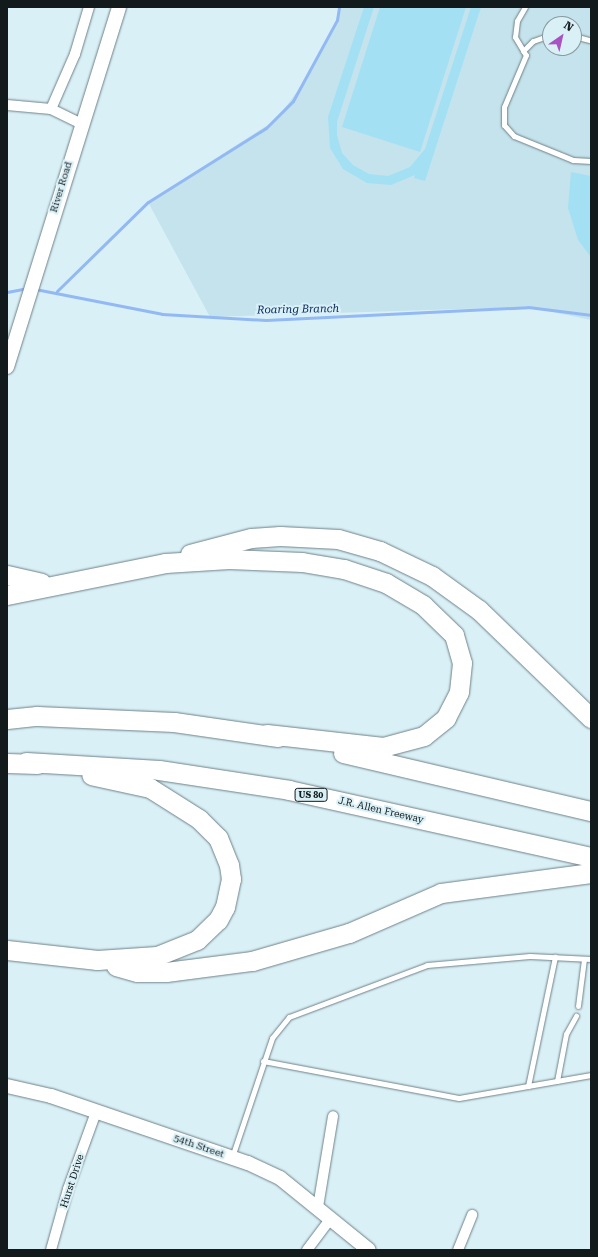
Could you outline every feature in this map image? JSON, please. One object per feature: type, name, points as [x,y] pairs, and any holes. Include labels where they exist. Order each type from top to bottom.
[{"type":"highway","points":[[165,563],[210,547],[280,536],[338,539],[380,551],[432,576],[479,610],[591,718]]},
{"type":"highway","points":[[7,595],[51,584],[165,563],[273,560],[344,569],[386,583],[411,597],[445,624],[454,635],[462,663],[459,692],[446,718],[424,736],[383,747],[174,722],[37,716],[7,719]]},
{"type":"highway","points":[[7,575],[51,584]]},
{"type":"highway","points":[[267,734],[591,811]]},
{"type":"highway","points":[[7,950],[97,960],[157,956],[184,947],[208,931],[218,920],[229,894],[231,879],[225,851],[218,838],[199,819],[150,788],[26,762]]},
{"type":"highway","name":"US 80","points":[[7,763],[26,762]]},
{"type":"highway","name":"J.R. Allen Freeway","points":[[26,762],[159,770],[289,790],[591,857]]},
{"type":"highway","points":[[97,960],[137,972],[231,965],[308,947],[441,893],[591,874]]},
{"type":"highway","points":[[7,941],[37,954]]},
{"type":"highway","points":[[7,965],[37,954]]},
{"type":"main road","name":"River Road","points":[[7,367],[80,123],[119,7]]},
{"type":"main road","name":"54th Street","points":[[7,1086],[51,1096],[232,1158],[280,1178],[318,1207],[369,1250]]},
{"type":"street","points":[[51,109],[75,54],[89,7]]},
{"type":"street","points":[[7,105],[51,109],[80,123]]},
{"type":"street","name":"Hurst Drive","points":[[51,1250],[96,1112]]},
{"type":"street","points":[[318,1207],[333,1116]]},
{"type":"street","points":[[458,1250],[472,1215]]},
{"type":"street","points":[[307,1250],[331,1218]]},
{"type":"lane","points":[[525,7],[517,21],[515,37],[526,55],[504,107],[504,125],[514,136],[573,160],[591,161]]},
{"type":"lane","points":[[523,50],[533,41],[542,38]]},
{"type":"lane","points":[[582,38],[589,40]]},
{"type":"lane","points":[[232,1158],[263,1061],[272,1038],[289,1017],[399,974],[427,965],[530,956],[591,959]]},
{"type":"lane","points":[[528,1086],[555,957]]},
{"type":"lane","points":[[578,1006],[584,959]]},
{"type":"lane","points":[[557,1081],[566,1034],[576,1016]]},
{"type":"lane","points":[[263,1061],[459,1098],[591,1075]]},
{"type":"shaded area","points":[[339,7],[591,7],[591,320],[528,307],[210,317],[148,202],[277,119],[311,72],[337,20]]},
{"type":"shaded area","points":[[364,7],[374,7],[337,122],[337,135],[342,153],[353,165],[369,174],[388,176],[410,167],[425,149],[471,7],[481,7],[425,181],[414,178],[415,175],[391,185],[367,183],[343,169],[330,148],[328,117]]},
{"type":"shaded area","points":[[380,7],[466,7],[420,152],[342,127]]},
{"type":"shaded area","points":[[571,172],[591,176],[591,257],[578,240],[568,208]]},
{"type":"waterway","points":[[57,291],[148,202],[266,128],[293,101],[337,20],[339,7]]},
{"type":"waterway","name":"Roaring Branch","points":[[7,292],[27,288]]},
{"type":"waterway","name":"Roaring Branch","points":[[35,289],[162,314],[266,320],[528,307],[591,315]]}]
